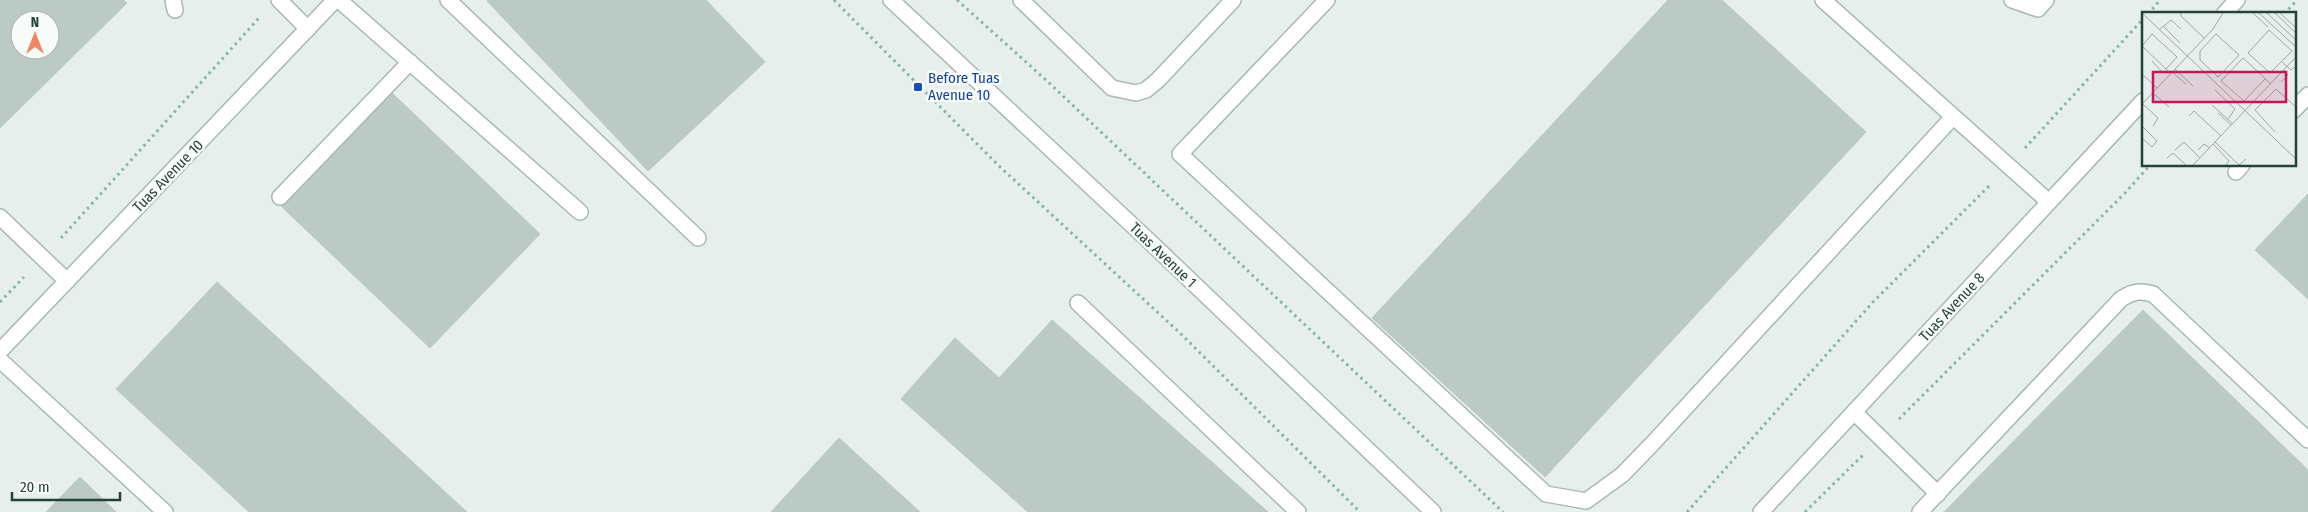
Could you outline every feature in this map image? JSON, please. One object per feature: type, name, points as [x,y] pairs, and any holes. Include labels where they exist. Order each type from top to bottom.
[{"type":"street","points":[[279,0],[308,29]]},
{"type":"street","points":[[337,0],[580,212]]},
{"type":"street","name":"Tuas Avenue 10","points":[[0,351],[337,0]]},
{"type":"street","name":"Tuas Avenue 1","points":[[891,0],[1148,240],[1433,512]]},
{"type":"street","points":[[1022,0],[1112,88],[1136,93],[1146,90],[1152,85],[1233,0]]},
{"type":"street","points":[[1327,0],[1180,154],[1546,494],[1586,501],[1622,475],[1952,118]]},
{"type":"street","points":[[1822,0],[1952,118],[2049,202]]},
{"type":"street","points":[[2012,0],[2038,8],[2046,0]]},
{"type":"street","points":[[2226,12],[2237,0]]},
{"type":"street","points":[[457,3],[698,238]]},
{"type":"street","points":[[280,198],[410,62]]},
{"type":"street","points":[[2296,108],[2308,95]]},
{"type":"street","name":"Tuas Avenue 8","points":[[1761,512],[2142,102]]},
{"type":"street","points":[[0,217],[67,281]]},
{"type":"street","points":[[1920,512],[2120,299],[2132,292],[2144,291],[2153,294],[2308,440]]},
{"type":"street","points":[[1078,303],[1298,512]]},
{"type":"street","points":[[0,360],[165,512]]},
{"type":"street","points":[[1854,412],[1938,494]]},
{"type":"path","points":[[834,0],[999,166],[1180,333],[1360,512]]},
{"type":"path","points":[[957,0],[1046,80],[1503,512]]},
{"type":"path","points":[[2150,12],[2160,0]]},
{"type":"path","points":[[2286,12],[2296,0]]},
{"type":"path","points":[[0,302],[262,15]]},
{"type":"path","points":[[1687,512],[1873,302],[2008,167],[2142,20]]},
{"type":"path","points":[[1805,512],[2125,193],[2149,166]]},
{"type":"building","points":[[0,0],[123,0],[127,3],[0,128]]},
{"type":"building","points":[[488,0],[706,0],[765,62],[648,171]]},
{"type":"building","points":[[1668,0],[1722,0],[1866,132],[1545,477],[1372,318]]},
{"type":"building","points":[[391,92],[540,234],[430,348],[281,206]]},
{"type":"building","points":[[2308,194],[2308,299],[2255,250]]},
{"type":"building","points":[[217,282],[467,512],[249,512],[116,389]]},
{"type":"building","points":[[2143,310],[2308,470],[2308,512],[2042,512],[1992,463]]},
{"type":"building","points":[[1052,320],[1268,512],[1028,512],[901,399],[955,338],[999,378]]},
{"type":"building","points":[[839,438],[920,512],[771,512]]},
{"type":"building","points":[[1992,463],[2042,512],[1944,512]]},
{"type":"building","points":[[80,477],[116,512],[46,512]]},
{"type":"place","name":"Before Tuas Avenue 10","points":[[918,87]]}]
